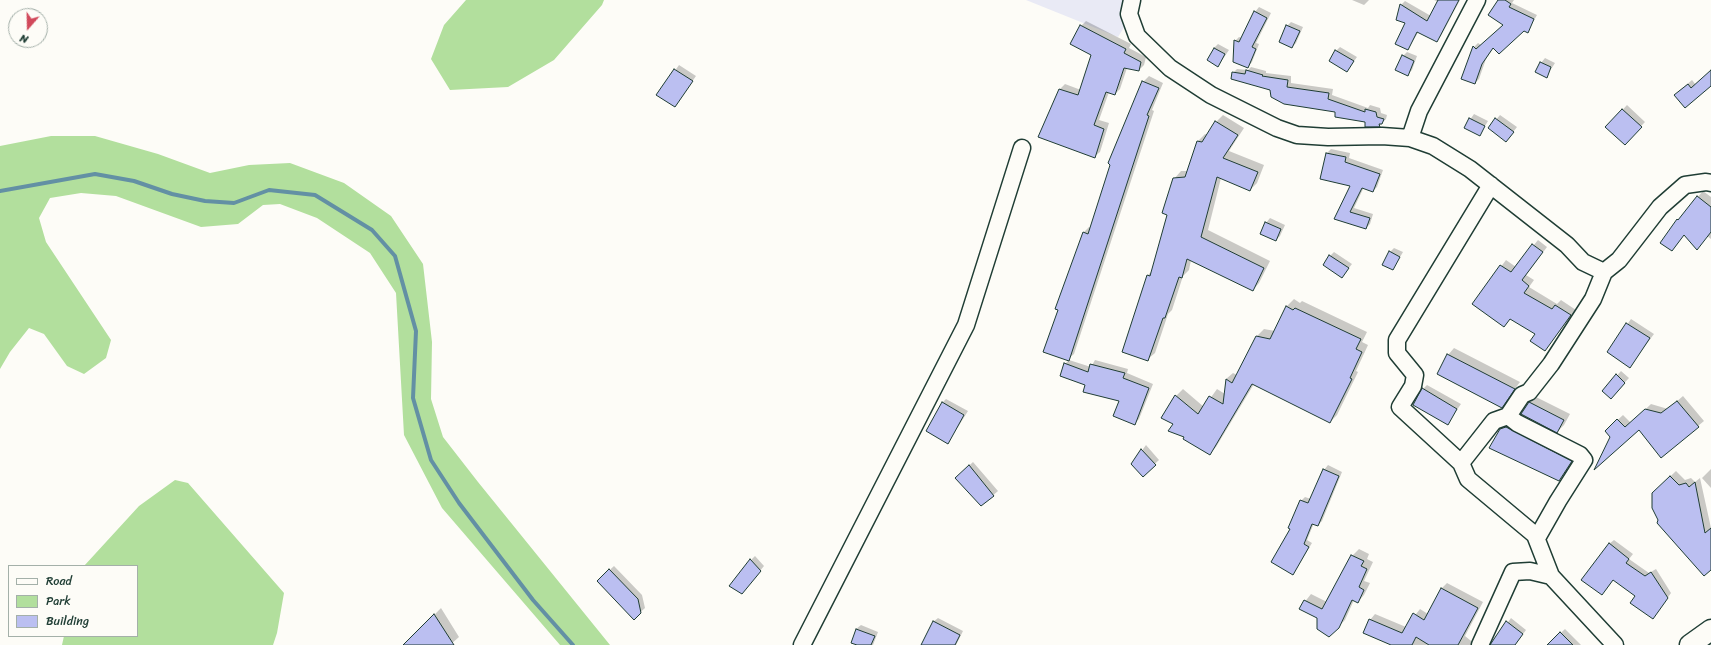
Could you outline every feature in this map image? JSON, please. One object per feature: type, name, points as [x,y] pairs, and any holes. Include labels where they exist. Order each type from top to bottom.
[{"type":"street","points":[[1132,0],[1129,14],[1137,36],[1170,68],[1211,95],[1277,128],[1298,135],[1328,137],[1382,136],[1410,138],[1432,146],[1470,169],[1491,185],[1567,245],[1583,262],[1604,272]]},
{"type":"street","points":[[1410,138],[1419,111],[1477,0]]},
{"type":"street","points":[[802,645],[966,325],[1022,148]]},
{"type":"street","points":[[1461,463],[1494,421],[1508,416],[1522,395],[1529,392],[1550,364],[1593,299],[1604,272],[1619,260],[1660,207],[1685,185],[1706,182],[1711,184]]},
{"type":"street","points":[[1491,185],[1397,340],[1397,353],[1415,375],[1413,386],[1400,407],[1461,463],[1468,479],[1537,538],[1551,576],[1615,645]]},
{"type":"street","points":[[1508,416],[1517,423],[1580,455],[1584,460],[1537,538]]},
{"type":"street","points":[[1480,645],[1513,572],[1530,571],[1551,576]]},
{"type":"street","points":[[1690,645],[1711,630]]},
{"type":"shaded area","points":[[1026,0],[1141,0],[1118,37]]},
{"type":"green space","points":[[466,0],[604,0],[602,5],[554,60],[508,87],[450,90],[431,59],[444,25]]},
{"type":"green space","points":[[51,136],[95,136],[158,154],[210,173],[249,165],[290,163],[344,183],[391,216],[423,264],[432,342],[431,399],[443,437],[610,645],[560,645],[442,508],[404,435],[396,293],[370,253],[317,218],[280,204],[263,205],[238,224],[201,227],[116,196],[81,193],[50,198],[39,218],[46,242],[111,340],[106,358],[84,374],[67,366],[44,334],[29,328],[10,352],[0,369],[0,146]]},
{"type":"green space","points":[[175,480],[188,483],[284,593],[277,633],[273,645],[62,645],[64,637],[138,637],[138,565],[85,565],[139,506]]},
{"type":"building","points":[[1438,0],[1459,0],[1437,42],[1417,32],[1408,50],[1395,44],[1405,23],[1396,20],[1400,4],[1427,21]]},
{"type":"building","points":[[1498,0],[1505,0],[1511,4],[1509,7],[1534,19],[1528,33],[1524,31],[1499,54],[1493,48],[1482,64],[1475,84],[1461,79],[1473,46],[1476,49],[1503,25],[1488,15]]},
{"type":"building","points":[[1254,11],[1267,18],[1252,47],[1256,49],[1248,68],[1233,62],[1234,40],[1239,42]]},
{"type":"building","points":[[1080,25],[1126,49],[1124,53],[1141,62],[1139,71],[1124,68],[1115,95],[1106,92],[1094,125],[1104,129],[1095,158],[1038,137],[1059,89],[1078,95],[1091,55],[1070,44]]},
{"type":"building","points":[[1286,25],[1300,31],[1292,48],[1279,42]]},
{"type":"building","points":[[1214,48],[1225,54],[1218,67],[1207,60]]},
{"type":"building","points":[[1335,50],[1354,61],[1347,72],[1329,61]]},
{"type":"building","points":[[1402,55],[1414,61],[1408,76],[1395,70]]},
{"type":"building","points":[[1540,62],[1551,67],[1547,78],[1535,72]]},
{"type":"building","points":[[674,69],[693,81],[675,107],[656,95]]},
{"type":"building","points":[[1246,70],[1263,75],[1262,76],[1288,80],[1287,87],[1329,93],[1328,99],[1365,112],[1365,109],[1376,112],[1377,117],[1384,119],[1382,124],[1379,124],[1380,127],[1365,127],[1365,122],[1335,117],[1335,112],[1284,104],[1271,97],[1270,90],[1231,79],[1232,72],[1245,74]]},
{"type":"building","points":[[1711,70],[1711,86],[1685,108],[1674,95],[1688,84],[1691,88]]},
{"type":"building","points":[[1142,81],[1159,88],[1147,115],[1149,116],[1069,361],[1043,352],[1058,310],[1055,309],[1083,232],[1088,234],[1110,165],[1108,163]]},
{"type":"building","points":[[1622,109],[1642,127],[1625,145],[1605,127]]},
{"type":"building","points":[[1469,118],[1485,126],[1480,136],[1464,128]]},
{"type":"building","points":[[1495,118],[1514,132],[1506,142],[1488,128]]},
{"type":"building","points":[[1215,121],[1238,135],[1223,158],[1258,172],[1250,191],[1217,177],[1201,237],[1264,268],[1253,291],[1187,259],[1182,278],[1179,277],[1148,361],[1122,352],[1147,275],[1150,276],[1167,215],[1162,213],[1173,178],[1185,177],[1197,141],[1202,142]]},
{"type":"building","points":[[1326,153],[1346,157],[1345,162],[1380,174],[1373,192],[1362,188],[1350,212],[1370,218],[1366,229],[1334,219],[1350,186],[1320,179]]},
{"type":"building","points":[[1697,196],[1711,207],[1711,232],[1697,250],[1684,235],[1672,251],[1660,243],[1677,219],[1678,220]]},
{"type":"building","points":[[1265,222],[1281,229],[1276,241],[1260,234]]},
{"type":"building","points":[[1532,244],[1543,252],[1522,280],[1529,286],[1524,293],[1552,309],[1555,305],[1571,315],[1545,351],[1530,341],[1535,334],[1510,319],[1504,327],[1472,304],[1500,265],[1511,272]]},
{"type":"building","points":[[1389,251],[1400,257],[1393,270],[1382,265]]},
{"type":"building","points":[[1329,255],[1349,268],[1342,278],[1323,265]]},
{"type":"building","points":[[1286,306],[1293,310],[1295,308],[1361,339],[1356,349],[1362,352],[1350,378],[1352,379],[1330,423],[1252,384],[1210,455],[1183,439],[1184,437],[1168,431],[1173,424],[1161,418],[1175,395],[1198,414],[1209,396],[1223,404],[1226,379],[1232,383],[1256,336],[1270,339]]},
{"type":"building","points":[[1626,323],[1650,338],[1630,368],[1607,352]]},
{"type":"building","points":[[1447,354],[1515,389],[1502,408],[1437,374]]},
{"type":"building","points":[[1064,363],[1088,372],[1090,364],[1125,373],[1123,378],[1149,388],[1135,425],[1113,416],[1119,401],[1083,392],[1085,385],[1060,376]]},
{"type":"building","points":[[1616,374],[1625,383],[1611,399],[1602,391]]},
{"type":"building","points":[[1422,388],[1457,409],[1448,425],[1413,405]]},
{"type":"building","points":[[1677,401],[1699,427],[1661,458],[1639,430],[1594,470],[1610,437],[1605,431],[1617,419],[1625,427],[1645,409],[1661,413]]},
{"type":"building","points":[[942,402],[964,415],[948,444],[926,431]]},
{"type":"building","points":[[1529,402],[1564,420],[1557,433],[1521,414]]},
{"type":"building","points":[[1506,427],[1572,461],[1559,481],[1489,448],[1500,429]]},
{"type":"building","points":[[1141,449],[1156,465],[1143,477],[1131,464]]},
{"type":"building","points":[[969,465],[994,496],[981,506],[955,478]]},
{"type":"building","points":[[1323,469],[1339,476],[1318,526],[1312,524],[1304,544],[1309,547],[1293,575],[1271,562],[1290,529],[1288,528],[1300,500],[1308,503]]},
{"type":"building","points":[[1670,476],[1679,485],[1686,483],[1689,487],[1695,482],[1705,533],[1711,528],[1711,570],[1704,576],[1657,523],[1658,520],[1652,508],[1652,493]]},
{"type":"building","points":[[1609,543],[1629,559],[1626,563],[1645,576],[1651,572],[1668,598],[1653,619],[1630,603],[1635,596],[1613,580],[1602,595],[1581,580]]},
{"type":"building","points":[[1351,555],[1364,561],[1361,566],[1367,569],[1359,587],[1364,590],[1358,603],[1352,600],[1339,628],[1329,637],[1317,629],[1317,618],[1299,609],[1304,600],[1322,609]]},
{"type":"building","points":[[750,559],[761,571],[742,594],[729,586]]},
{"type":"building","points":[[609,569],[638,599],[641,613],[634,620],[597,581]]},
{"type":"building","points":[[1441,588],[1478,608],[1458,645],[1429,645],[1416,637],[1412,645],[1391,645],[1363,633],[1369,619],[1402,633],[1413,613],[1424,620]]},
{"type":"building","points":[[434,614],[454,645],[403,645]]},
{"type":"building","points":[[933,621],[960,635],[955,645],[921,645]]},
{"type":"building","points":[[1506,621],[1523,634],[1515,645],[1490,645]]},
{"type":"building","points":[[856,629],[875,636],[871,645],[857,645],[851,643]]},
{"type":"building","points":[[1560,632],[1573,645],[1547,645]]},
{"type":"waterway","points":[[0,191],[95,174],[134,181],[172,194],[205,201],[234,203],[269,190],[315,195],[372,230],[395,256],[416,331],[413,398],[431,460],[459,503],[533,600],[573,645]]}]
